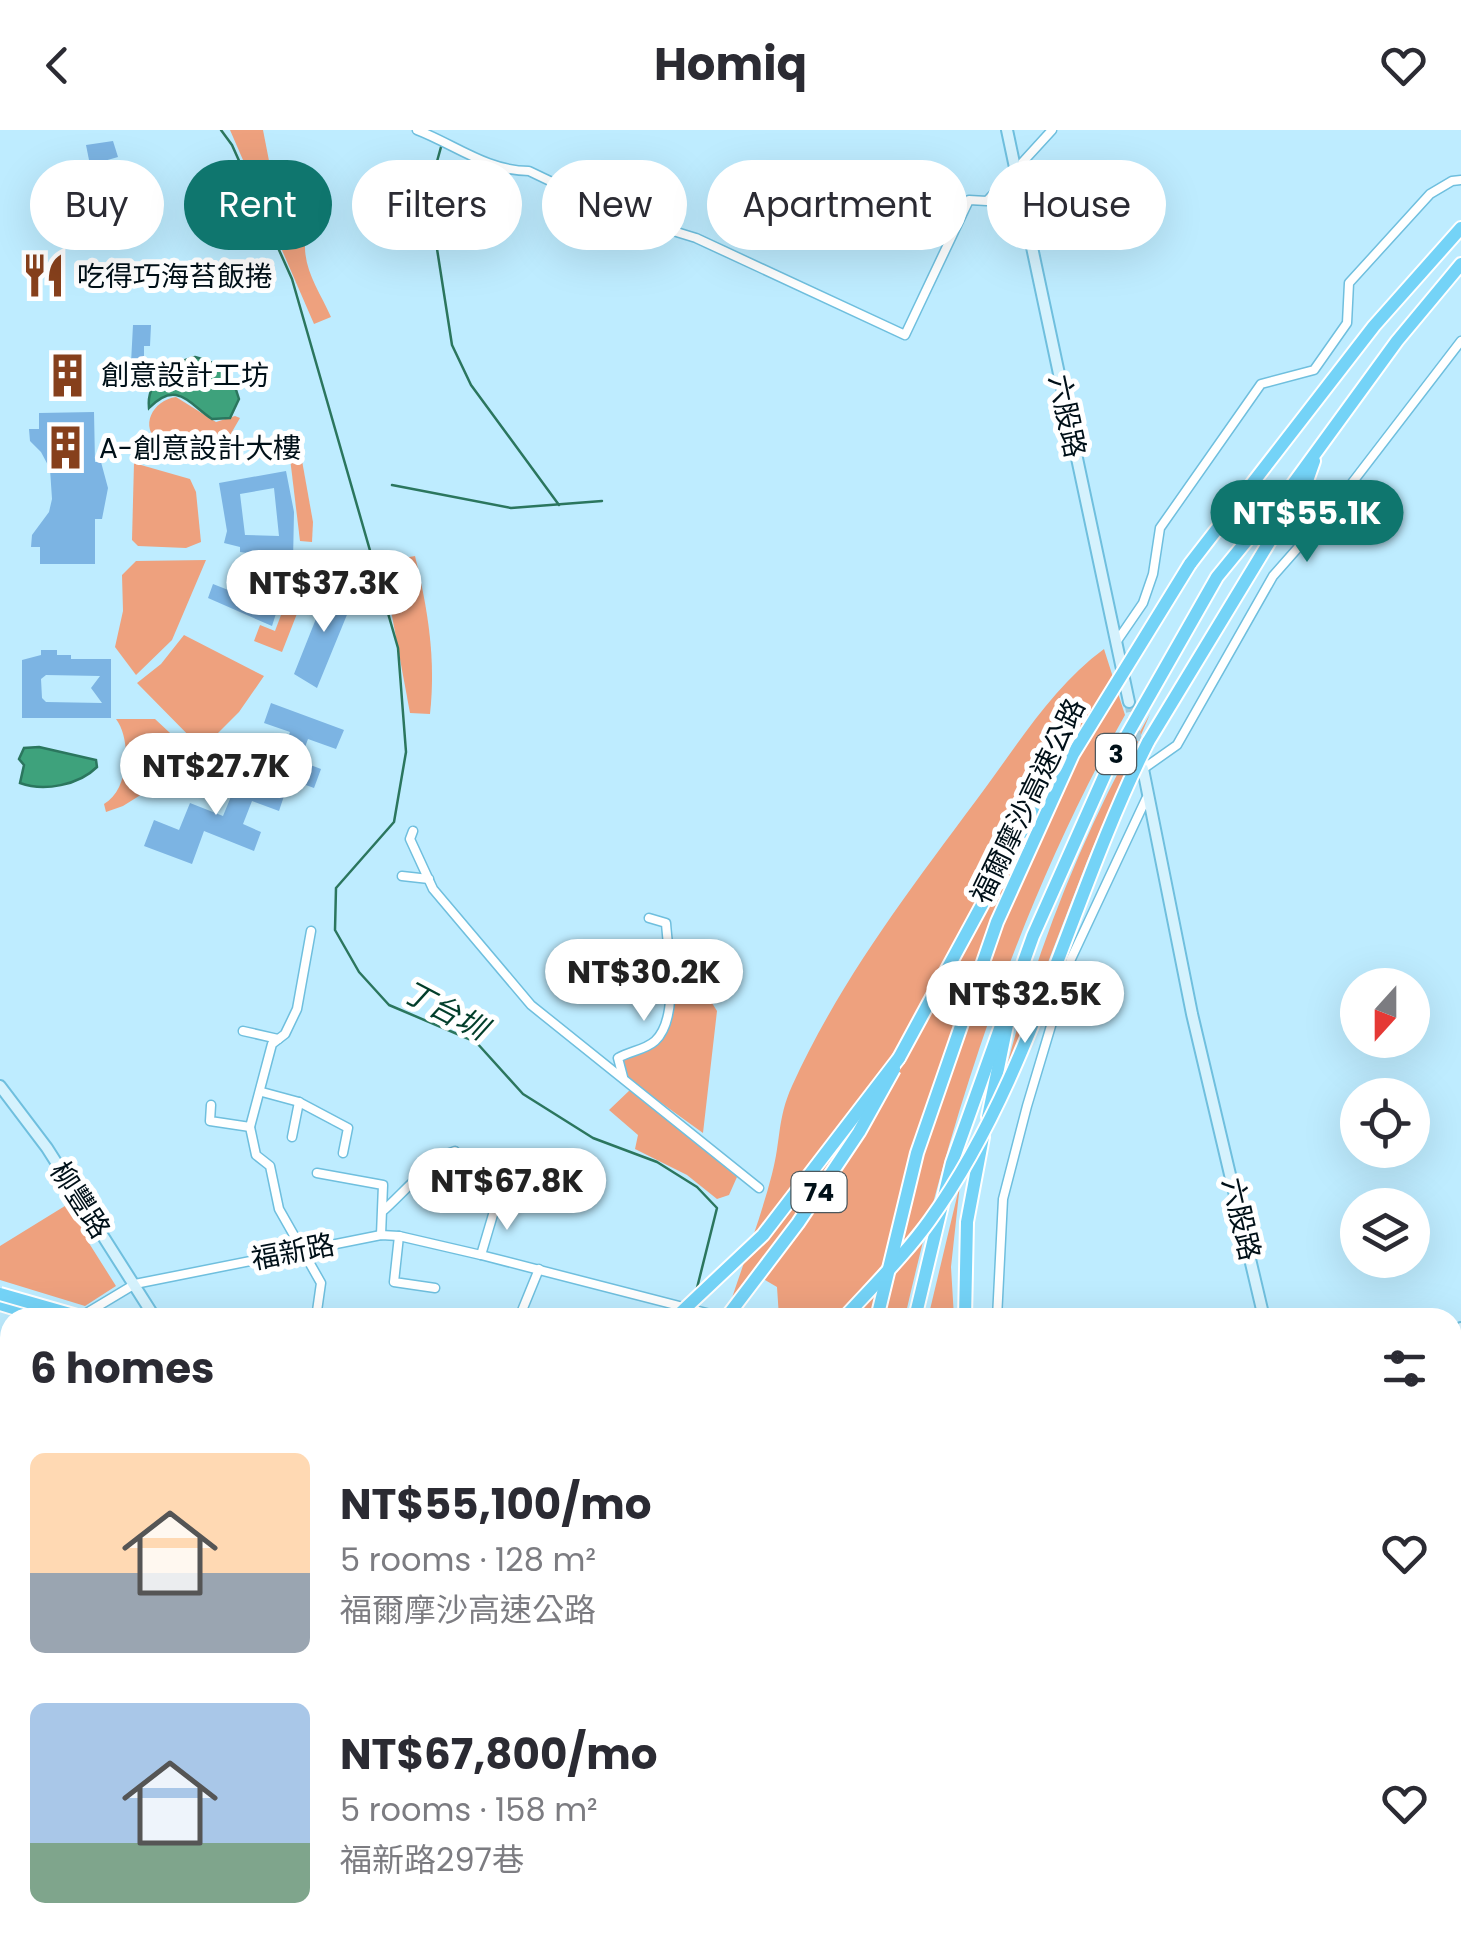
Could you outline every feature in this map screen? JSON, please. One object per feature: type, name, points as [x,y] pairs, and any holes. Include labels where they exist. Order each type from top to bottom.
[{"type":"highway","name":"福爾摩沙高速公路","points":[[879,1308],[917,1153],[973,985],[997,922],[1073,754],[1190,564],[1374,326],[1461,228]]},
{"type":"highway","name":"福爾摩沙高速公路","points":[[918,1308],[952,1163],[1033,936],[1106,772],[1217,578],[1397,340],[1461,264]]},
{"type":"highway","points":[[853,1308],[922,1230],[977,1142],[1022,1048],[1100,846],[1148,742],[1308,478],[1320,445]]},
{"type":"highway","points":[[687,1308],[738,1262],[774,1222],[825,1158],[884,1072],[899,1058],[1054,772],[1073,754]]},
{"type":"highway","points":[[965,1308],[963,1263],[972,1183],[1005,1049],[1010,1000]]},
{"type":"highway","name":"74","points":[[734,1308],[798,1224],[876,1104],[899,1058]]},
{"type":"highway","points":[[0,1294],[48,1308]]},
{"type":"street","points":[[417,130],[465,155],[515,171],[528,171],[621,215],[696,238],[905,335],[969,200],[987,201]]},
{"type":"street","name":"六股路","points":[[1007,130],[1013,160]]},
{"type":"street","points":[[1024,160],[1052,130]]},
{"type":"street","points":[[1116,641],[1143,603],[1153,574],[1160,528],[1261,384],[1314,370],[1347,323],[1349,282],[1430,194],[1461,180]]},
{"type":"street","name":"六股路","points":[[1032,250],[1129,702]]},
{"type":"street","points":[[1142,769],[1177,745],[1273,576],[1332,509],[1461,341]]},
{"type":"street","name":"六股路","points":[[1142,769],[1262,1308]]},
{"type":"street","points":[[997,1308],[1002,1200],[1027,1106],[1071,959],[1146,799]]},
{"type":"street","points":[[413,830],[410,839],[433,889],[530,1004],[759,1188]]},
{"type":"street","points":[[402,876],[429,879]]},
{"type":"street","points":[[625,1080],[618,1058],[655,1041],[662,1030],[670,996],[666,923],[649,918]]},
{"type":"street","points":[[311,931],[296,1008],[272,1044],[250,1127],[250,1141],[256,1154],[270,1166],[279,1209],[322,1283],[318,1308]]},
{"type":"street","points":[[243,1031],[278,1039]]},
{"type":"street","name":"柳豐路","points":[[0,1086],[48,1148],[149,1308]]},
{"type":"street","points":[[262,1092],[299,1102],[348,1128],[344,1152]]},
{"type":"street","points":[[292,1137],[299,1102]]},
{"type":"street","points":[[211,1104],[210,1121],[250,1127]]},
{"type":"street","points":[[384,1210],[428,1172],[438,1157],[455,1152],[462,1163]]},
{"type":"street","points":[[317,1173],[383,1184],[382,1236]]},
{"type":"street","points":[[481,1255],[497,1201]]},
{"type":"street","points":[[400,1236],[394,1282],[435,1288]]},
{"type":"street","name":"福新路","points":[[98,1308],[135,1284],[300,1249],[400,1236],[678,1308]]},
{"type":"street","points":[[523,1308],[538,1269]]},
{"type":"shaded area","points":[[230,130],[263,130],[269,160],[243,160]]},
{"type":"shaded area","points":[[282,250],[305,250],[310,272],[331,317],[314,324]]},
{"type":"shaded area","points":[[195,357],[218,366],[233,382],[239,399],[230,418],[212,419],[175,395],[167,395],[149,408],[152,389],[162,375]]},
{"type":"shaded area","points":[[176,397],[216,422],[240,418],[225,444],[211,451],[177,449],[153,437],[151,415],[161,403]]},
{"type":"shaded area","points":[[301,455],[313,522],[312,542],[300,541],[290,458]]},
{"type":"shaded area","points":[[134,463],[190,479],[196,492],[201,542],[186,548],[138,546],[132,540]]},
{"type":"shaded area","points":[[415,556],[430,635],[430,714],[410,713],[382,562]]},
{"type":"shaded area","points":[[206,560],[172,640],[136,675],[115,647],[123,611],[122,575],[136,561]]},
{"type":"shaded area","points":[[293,583],[307,588],[282,652],[254,641],[260,625],[275,631]]},
{"type":"shaded area","points":[[184,635],[264,676],[239,712],[202,749],[137,683],[161,664]]},
{"type":"shaded area","points":[[1104,649],[1125,715],[1053,858],[993,1008],[944,1162],[907,1308],[778,1308],[777,1287],[753,1273],[730,1304],[768,1190],[787,1098],[833,1006],[907,895],[1026,731],[1086,663]]},
{"type":"shaded area","points":[[1150,714],[1087,861],[1005,1074],[1032,980],[1065,888],[1105,799]]},
{"type":"shaded area","points":[[116,719],[155,719],[198,759],[123,806],[106,812],[104,804],[119,788],[125,764],[124,739]]},
{"type":"shaded area","points":[[39,747],[96,760],[97,767],[61,785],[40,787],[20,783],[24,765],[19,759],[24,748]]},
{"type":"shaded area","points":[[707,995],[717,1011],[703,1133],[628,1079],[621,1067],[624,1058],[658,1041],[671,1005]]},
{"type":"shaded area","points":[[631,1089],[737,1177],[729,1195],[717,1199],[687,1175],[635,1149],[638,1135],[609,1110]]},
{"type":"shaded area","points":[[960,1184],[951,1267],[953,1308],[930,1308]]},
{"type":"shaded area","points":[[73,1201],[96,1233],[87,1240],[116,1286],[85,1306],[0,1280],[0,1246]]},
{"type":"building","points":[[113,141],[118,157],[89,160],[86,145]]},
{"type":"building","points":[[133,325],[151,325],[150,346],[144,346],[144,383],[130,382]]},
{"type":"building","name":"創意設計工坊","points":[[57,356],[78,356],[78,395],[57,395]]},
{"type":"building","points":[[94,412],[95,462],[101,462],[108,488],[102,519],[95,519],[95,564],[40,564],[40,547],[31,547],[32,535],[49,512],[50,469],[30,441],[29,429],[39,429],[39,413]]},
{"type":"building","points":[[286,471],[294,512],[293,561],[272,626],[208,598],[213,584],[261,603],[274,556],[240,552],[240,547],[224,543],[227,531],[219,483]],"holes":[[[274,488],[279,536],[245,535],[240,494]]]},
{"type":"building","points":[[331,581],[346,586],[343,597],[353,600],[317,688],[294,674]]},
{"type":"building","points":[[41,650],[57,650],[57,655],[71,655],[71,659],[111,659],[111,718],[22,718],[22,660],[41,655]],"holes":[[[46,675],[100,676],[91,688],[102,703],[46,702],[42,698],[41,679]]]},
{"type":"building","points":[[271,703],[344,730],[336,749],[308,739],[300,761],[321,769],[314,788],[238,760],[245,741],[282,754],[290,732],[264,723]]},
{"type":"building","points":[[213,765],[285,793],[279,811],[252,801],[243,824],[261,832],[254,851],[204,831],[192,864],[144,846],[154,820],[179,830],[190,803],[223,816],[232,794],[206,784]]},
{"type":"waterway","name":"丁台圳","points":[[221,130],[232,145],[292,279],[398,648],[406,752],[394,822],[336,888],[335,930],[359,972],[389,1005],[476,1042],[523,1094],[593,1138],[657,1162],[697,1187],[717,1208],[696,1292]]},
{"type":"waterway","points":[[441,147],[436,165],[435,236],[452,345],[471,385],[559,505]]},
{"type":"waterway","points":[[392,485],[511,508],[602,501]]},
{"type":"tunnel","points":[[1129,702],[1141,760]]},
{"type":"place","name":"吃得巧海苔飯捲","points":[[44,276]]},
{"type":"place","name":"創意設計工坊","points":[[68,375]]},
{"type":"place","name":"A-創意設計大樓","points":[[66,448]]}]
